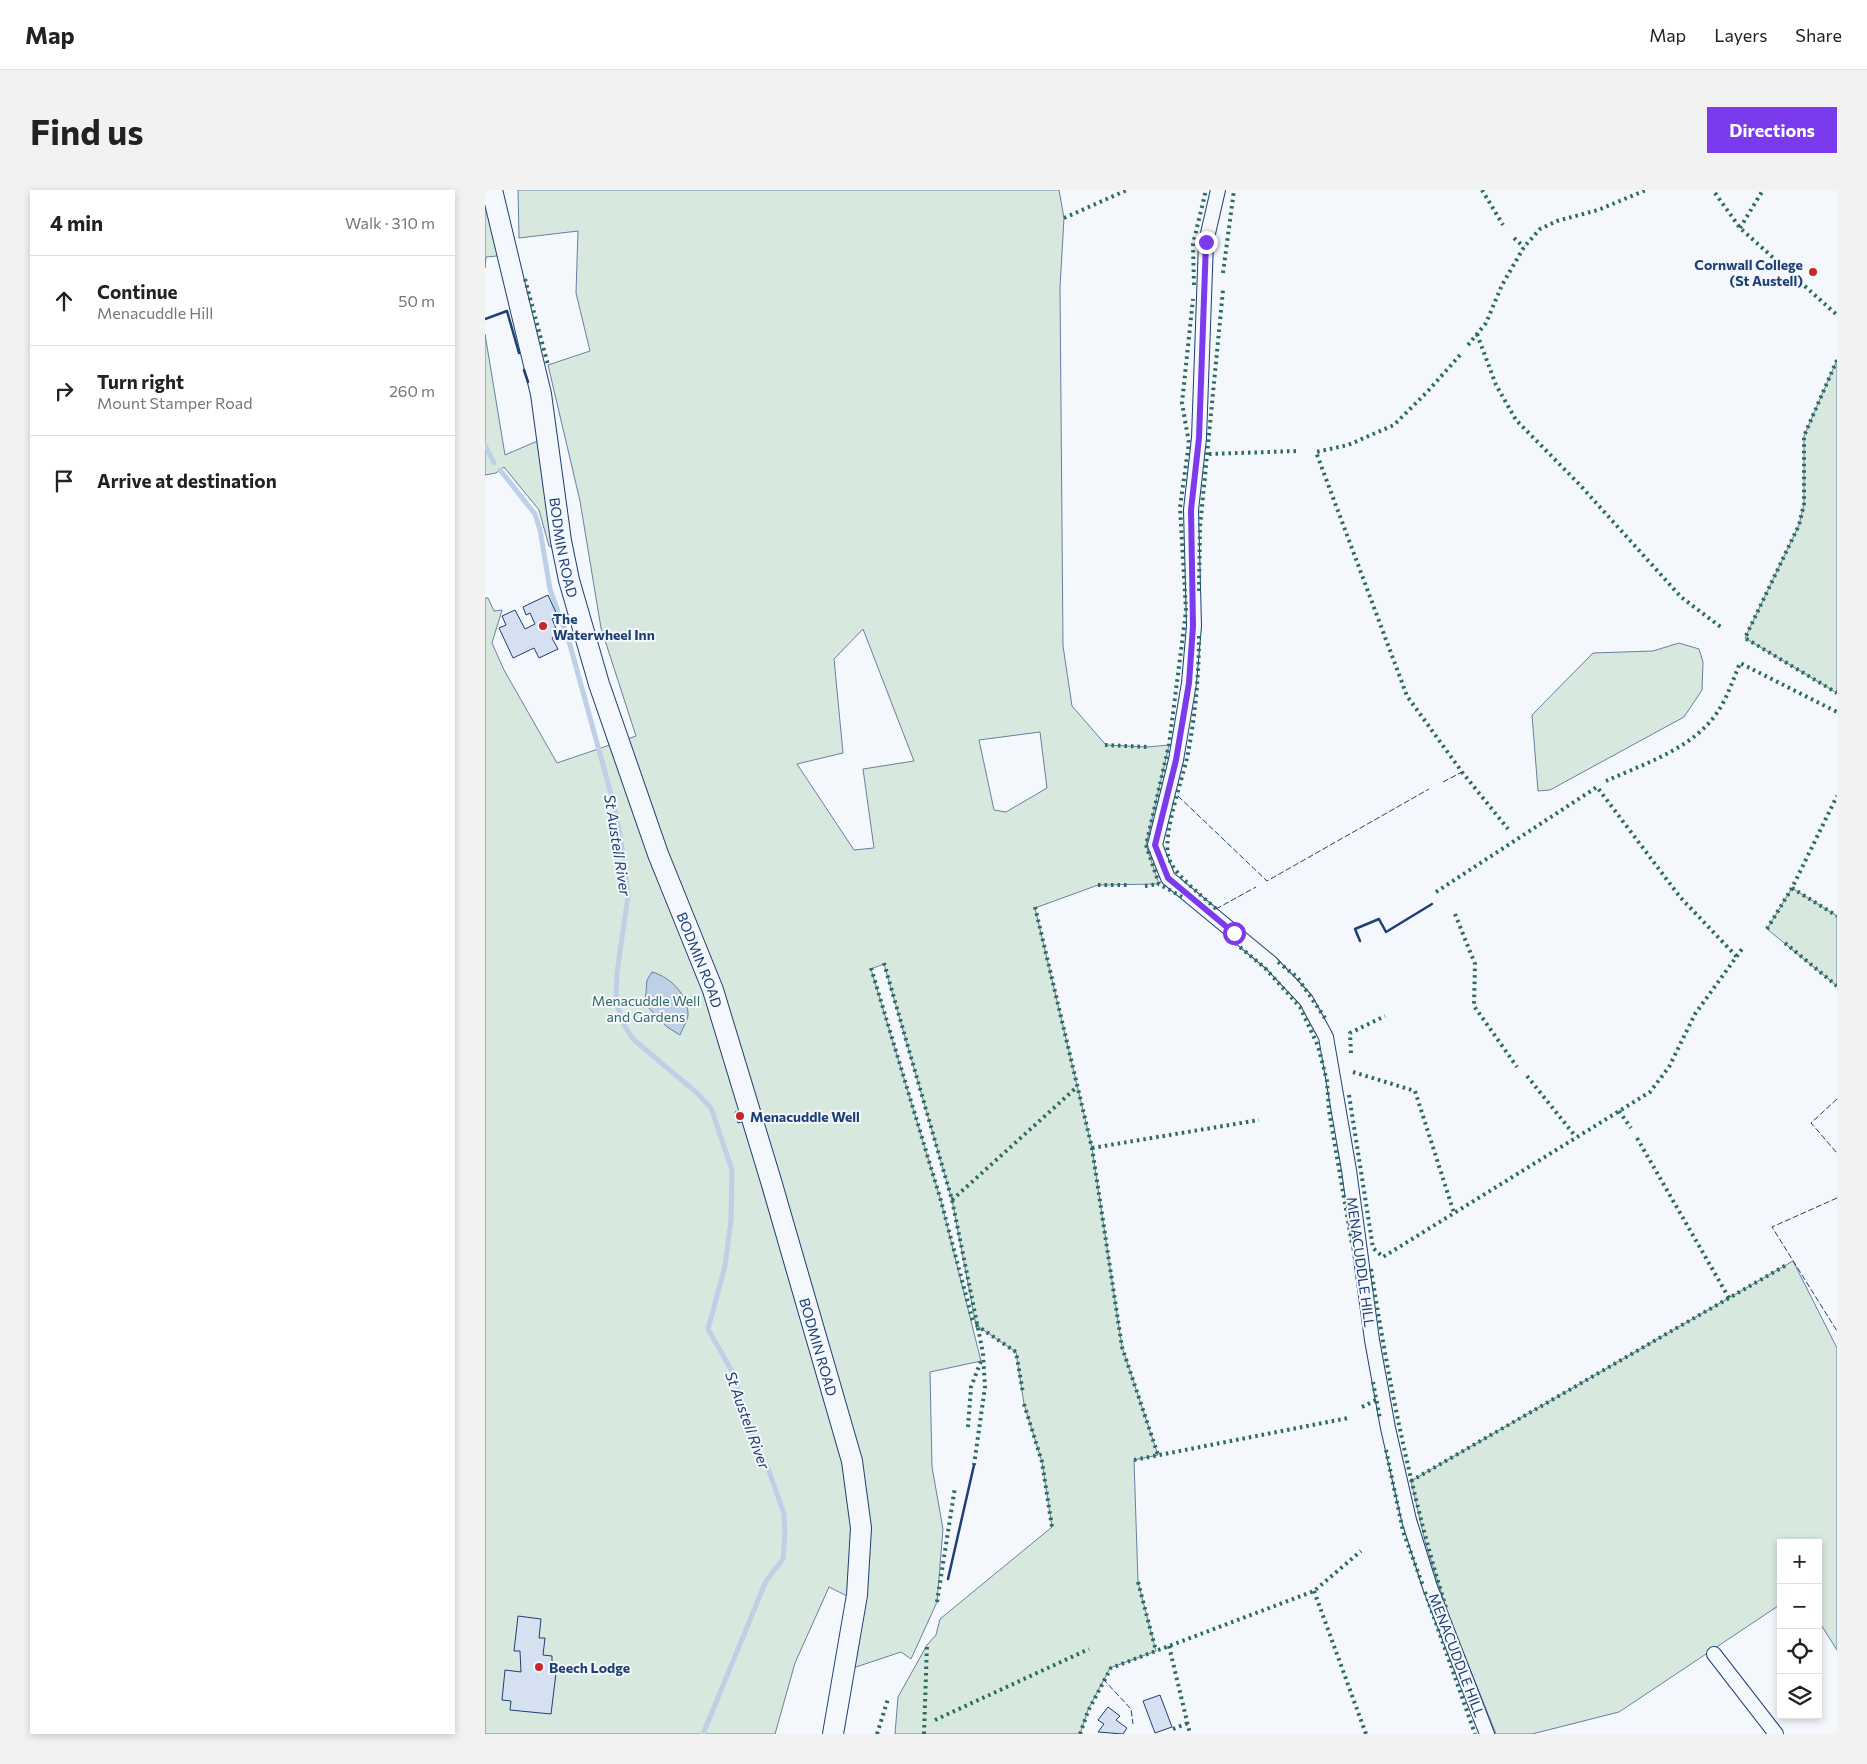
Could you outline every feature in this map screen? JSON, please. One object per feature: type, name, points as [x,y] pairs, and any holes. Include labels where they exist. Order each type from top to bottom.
[{"type":"main road","name":"BODMIN ROAD","points":[[492,190],[541,394],[561,541],[569,580],[599,684],[658,854],[713,990],[771,1181],[852,1461],[861,1528],[857,1595],[833,1734]]},
{"type":"street","name":"MENACUDDLE HILL","points":[[1218,190],[1206,242],[1199,438],[1191,510],[1193,626],[1189,683],[1176,760],[1155,845],[1168,878],[1271,963],[1306,1000],[1326,1037],[1349,1170],[1372,1340],[1388,1428],[1409,1520],[1430,1587],[1487,1734]]},
{"type":"street","points":[[1714,1654],[1776,1734]]},
{"type":"green space","points":[[485,190],[508,255],[486,257],[485,268]]},
{"type":"green space","name":"Menacuddle Well and Gardens","points":[[518,190],[1059,190],[1064,218],[1060,287],[1063,646],[1072,706],[1106,745],[1147,747],[1169,745],[1146,845],[1159,884],[1098,885],[1035,908],[1092,1148],[1122,1347],[1158,1455],[1134,1460],[1138,1582],[1156,1651],[1110,1668],[1088,1710],[1080,1734],[895,1734],[898,1697],[927,1645],[936,1635],[940,1619],[1052,1527],[1042,1462],[1024,1404],[1016,1352],[976,1325],[952,1200],[884,964],[871,969],[941,1201],[981,1361],[930,1372],[932,1467],[943,1529],[937,1602],[911,1659],[901,1652],[841,1672],[853,1599],[829,1587],[795,1663],[775,1734],[485,1734],[485,598],[488,598],[494,611],[502,610],[492,643],[504,670],[557,763],[636,736],[601,628],[580,501],[548,365],[590,351],[576,293],[578,231],[519,238]],"holes":[[[863,629],[914,761],[863,769],[874,848],[854,850],[797,764],[843,753],[834,659]],[[1040,732],[1047,788],[1006,812],[994,810],[979,740]]]},
{"type":"green space","points":[[485,334],[505,455],[549,436],[568,551],[549,546],[539,510],[504,467],[496,473],[485,475]]},
{"type":"green space","points":[[1837,360],[1837,693],[1745,638],[1799,525],[1804,504],[1804,436]]},
{"type":"green space","points":[[1679,643],[1699,649],[1703,662],[1702,690],[1684,717],[1550,790],[1538,791],[1532,715],[1593,653],[1653,651]]},
{"type":"green space","points":[[1792,888],[1837,916],[1837,986],[1767,929]]},
{"type":"green space","points":[[1793,1261],[1837,1348],[1837,1650],[1822,1626],[1822,1539],[1777,1539],[1777,1607],[1619,1712],[1532,1734],[1496,1734],[1448,1614],[1425,1541],[1411,1481]]},
{"type":"water","points":[[652,972],[672,983],[685,1001],[688,1016],[680,1035],[667,1027],[645,1004],[647,980]]},
{"type":"building","name":"The Waterwheel Inn","points":[[548,595],[558,617],[552,619],[559,635],[552,638],[558,649],[539,658],[534,648],[513,658],[499,628],[506,625],[502,616],[515,610],[525,629],[535,624],[530,613],[526,615],[523,607]]},
{"type":"building","points":[[741,1110],[745,1121],[738,1123],[735,1112]]},
{"type":"building","name":"Beech Lodge","points":[[518,1616],[541,1619],[539,1638],[545,1638],[543,1655],[552,1656],[552,1664],[557,1665],[551,1714],[510,1710],[511,1701],[502,1700],[505,1670],[521,1672],[520,1651],[514,1651]]},
{"type":"building","points":[[1160,1695],[1172,1727],[1155,1733],[1143,1701]]},
{"type":"building","points":[[1108,1707],[1120,1716],[1116,1720],[1127,1728],[1123,1734],[1098,1732],[1104,1724],[1098,1720]]},
{"type":"waterway","name":"St Austell River","points":[[485,445],[494,463]]},
{"type":"waterway","name":"St Austell River","points":[[500,470],[535,514],[540,530],[550,589],[570,645],[613,801],[621,840],[628,896],[617,973],[616,997],[621,1020],[633,1039],[697,1093],[711,1108],[732,1170],[731,1220],[725,1266],[708,1329],[734,1375],[754,1442],[769,1471],[784,1514],[785,1534],[783,1559],[766,1581],[703,1734]]},
{"type":"hedge","points":[[1064,218],[1127,190]]},
{"type":"hedge","points":[[1194,285],[1193,244],[1206,190]]},
{"type":"hedge","points":[[1223,273],[1234,190]]},
{"type":"hedge","points":[[1482,190],[1503,225]]},
{"type":"hedge","points":[[1468,345],[1486,323],[1502,285],[1524,247],[1540,229],[1557,221],[1598,210],[1646,190]]},
{"type":"hedge","points":[[1740,228],[1763,190]]},
{"type":"hedge","points":[[1715,193],[1740,228],[1837,315]]},
{"type":"hedge","points":[[1514,238],[1524,247]]},
{"type":"hedge","points":[[525,279],[548,365]]},
{"type":"hedge","points":[[1199,591],[1200,527],[1223,290]]},
{"type":"hedge","points":[[1182,897],[1159,884],[1146,845],[1169,745],[1186,611],[1180,507],[1189,443],[1182,403],[1193,299]]},
{"type":"hedge","points":[[1477,334],[1496,385],[1516,420],[1580,485],[1681,597],[1722,628]]},
{"type":"hedge","points":[[1460,355],[1394,425],[1348,445],[1316,452],[1407,696],[1462,772],[1508,829]]},
{"type":"hedge","points":[[1837,360],[1804,436],[1804,504],[1799,525],[1745,638],[1837,693]]},
{"type":"hedge","points":[[1209,454],[1298,451]]},
{"type":"hedge","points":[[1199,636],[1192,728],[1187,758],[1168,833],[1167,845],[1170,862],[1181,877],[1216,909]]},
{"type":"hedge","points":[[1606,781],[1660,758],[1697,735],[1713,718],[1727,696],[1740,663],[1837,712]]},
{"type":"hedge","points":[[1105,745],[1147,747]]},
{"type":"hedge","points":[[1436,892],[1597,787],[1680,897],[1737,957]]},
{"type":"hedge","points":[[1767,929],[1792,888],[1837,796]]},
{"type":"hedge","points":[[1145,886],[1159,884]]},
{"type":"hedge","points":[[1098,885],[1130,885]]},
{"type":"hedge","points":[[1792,888],[1837,916]]},
{"type":"hedge","points":[[1035,907],[1092,1148],[1122,1347],[1158,1455]]},
{"type":"hedge","points":[[1455,914],[1475,964],[1474,1006],[1517,1067]]},
{"type":"hedge","points":[[1235,943],[1265,968],[1300,1007],[1318,1046],[1327,1081],[1329,1111],[1352,1244]]},
{"type":"hedge","points":[[1785,943],[1837,986]]},
{"type":"hedge","points":[[1349,1095],[1373,1248],[1383,1257],[1650,1092],[1669,1067],[1695,1014],[1742,949]]},
{"type":"hedge","points":[[1278,962],[1297,977],[1325,1018]]},
{"type":"hedge","points":[[884,963],[952,1200],[983,1353],[985,1387],[974,1465]]},
{"type":"hedge","points":[[871,968],[941,1201],[973,1322]]},
{"type":"hedge","points":[[1351,1053],[1350,1033],[1385,1016]]},
{"type":"hedge","points":[[1353,1072],[1415,1091],[1454,1213]]},
{"type":"hedge","points":[[1527,1076],[1576,1137]]},
{"type":"hedge","points":[[952,1200],[1077,1087]]},
{"type":"hedge","points":[[1619,1111],[1631,1128]]},
{"type":"hedge","points":[[1092,1148],[1259,1120]]},
{"type":"hedge","points":[[1637,1138],[1729,1298]]},
{"type":"hedge","points":[[1411,1481],[1788,1264]]},
{"type":"hedge","points":[[1371,1269],[1386,1356],[1412,1484],[1447,1611]]},
{"type":"hedge","points":[[976,1325],[1016,1352],[1023,1393]]},
{"type":"hedge","points":[[968,1427],[971,1387],[981,1361]]},
{"type":"hedge","points":[[1373,1382],[1380,1419]]},
{"type":"hedge","points":[[1362,1407],[1376,1400]]},
{"type":"hedge","points":[[1024,1404],[1042,1462],[1052,1527]]},
{"type":"hedge","points":[[1134,1460],[1348,1418]]},
{"type":"hedge","points":[[1386,1450],[1403,1531],[1423,1586]]},
{"type":"hedge","points":[[937,1602],[955,1487]]},
{"type":"hedge","points":[[1080,1734],[1088,1711],[1111,1668],[1314,1591],[1361,1551]]},
{"type":"hedge","points":[[1138,1582],[1156,1651]]},
{"type":"hedge","points":[[1314,1591],[1366,1734]]},
{"type":"hedge","points":[[1425,1592],[1475,1734]]},
{"type":"hedge","points":[[924,1734],[927,1645]]},
{"type":"hedge","points":[[1169,1646],[1190,1734]]},
{"type":"hedge","points":[[935,1720],[1089,1649]]},
{"type":"hedge","points":[[877,1734],[888,1699]]},
{"type":"hedge","points":[[1173,1729],[1188,1723]]},
{"type":"fence","points":[[1443,782],[1462,772]]},
{"type":"fence","points":[[1178,796],[1267,881],[1429,789]]},
{"type":"fence","points":[[1216,909],[1256,887]]},
{"type":"fence","points":[[1837,1099],[1811,1123],[1837,1153]]},
{"type":"fence","points":[[1837,1198],[1772,1227],[1837,1331]]},
{"type":"fence","points":[[1103,1679],[1131,1709],[1133,1724]]},
{"type":"wall","points":[[485,319],[507,311],[519,353]]},
{"type":"wall","points":[[524,370],[528,382]]},
{"type":"wall","points":[[1360,941],[1355,929],[1379,919],[1386,932],[1432,904]]},
{"type":"wall","points":[[948,1579],[974,1465]]},
{"type":"place","name":"Cornwall College (St Austell)","points":[[1813,272]]},
{"type":"place","name":"The Waterwheel Inn","points":[[543,626]]},
{"type":"place","name":"Menacuddle Well","points":[[740,1116]]},
{"type":"place","name":"Beech Lodge","points":[[539,1667]]},
{"type":"route","points":[[1206,242],[1199,438],[1191,510],[1193,626],[1189,683],[1176,760],[1155,845],[1168,878],[1234,933]]}]
